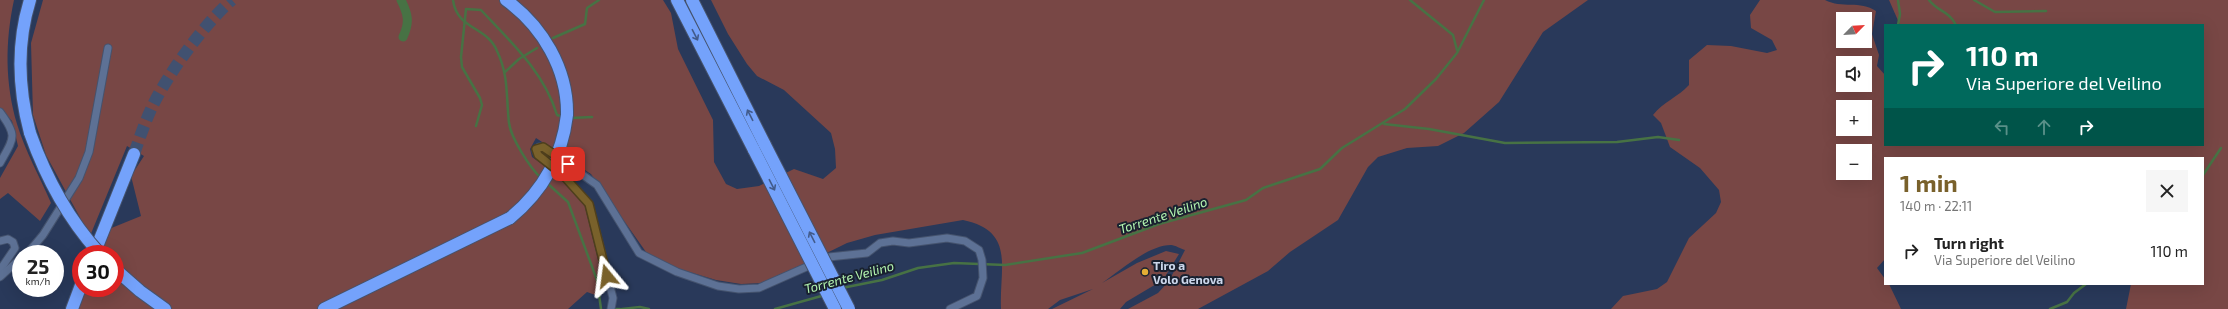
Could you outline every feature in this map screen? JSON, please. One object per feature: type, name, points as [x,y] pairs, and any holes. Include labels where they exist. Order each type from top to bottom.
[{"type":"highway","points":[[30,0],[21,38],[19,65],[23,107],[30,133],[44,170],[63,205],[93,245]]},
{"type":"highway","points":[[324,309],[510,218],[536,193],[550,173],[561,145],[566,115],[562,78],[553,55],[533,25],[506,0]]},
{"type":"highway","points":[[677,0],[835,309]]},
{"type":"highway","points":[[692,0],[849,309]]},
{"type":"highway","points":[[98,245],[134,154]]},
{"type":"highway","points":[[124,278],[165,309]]},
{"type":"highway","points":[[64,309],[73,297]]},
{"type":"highway","points":[[72,309],[77,297]]},
{"type":"street","points":[[35,245],[43,235],[80,178],[89,152],[108,48]]},
{"type":"street","points":[[0,112],[11,127],[13,136],[0,163]]},
{"type":"street","points":[[611,309],[613,298],[589,204],[562,174],[538,155],[536,151],[539,147],[543,147],[597,185],[642,255],[677,272],[718,286],[739,289],[759,288],[829,257],[862,254],[880,243],[893,240],[904,243],[947,238],[960,240],[977,248],[982,260],[982,282],[977,296],[950,309]]},
{"type":"street","points":[[0,241],[8,239],[13,242],[15,248],[0,270]]},
{"type":"street","points":[[0,277],[12,266]]},
{"type":"shaded area","points":[[0,0],[14,0],[8,47],[8,78],[13,109],[24,144],[51,203],[40,221],[8,193],[0,199],[0,178],[18,146],[12,121],[0,108]]},
{"type":"shaded area","points":[[43,0],[663,0],[671,13],[678,49],[713,120],[714,162],[726,184],[737,189],[759,186],[794,169],[823,179],[836,168],[835,149],[831,133],[784,90],[757,76],[747,64],[728,34],[711,0],[1588,0],[1543,32],[1499,102],[1464,133],[1438,146],[1407,148],[1378,157],[1368,167],[1338,220],[1290,252],[1268,271],[1198,309],[1128,309],[1158,293],[1169,281],[1185,250],[1171,245],[1153,249],[1102,283],[1137,263],[1166,251],[1179,254],[1163,280],[1126,302],[1120,309],[1052,309],[1093,289],[1060,300],[1048,309],[1001,309],[1002,266],[998,242],[991,233],[980,225],[963,220],[875,235],[847,243],[782,275],[762,283],[741,284],[716,280],[673,267],[646,252],[591,174],[536,138],[530,149],[532,157],[560,177],[584,203],[603,280],[598,296],[587,292],[568,309],[76,309],[81,297],[124,297],[124,245],[102,245],[109,229],[141,216],[131,176],[144,156],[127,146],[90,236],[46,155],[33,115],[31,43]]},
{"type":"shaded area","points":[[1760,0],[1825,0],[1831,3],[1864,6],[1876,11],[1872,34],[1879,55],[1877,66],[1884,74],[1884,146],[2204,146],[2204,24],[1900,24],[1889,0],[2228,0],[2228,309],[2126,309],[2131,285],[2204,285],[2204,157],[1884,157],[1884,260],[1877,268],[1884,278],[1884,285],[1889,285],[1901,309],[1611,309],[1623,296],[1657,289],[1667,282],[1689,238],[1716,213],[1721,202],[1719,190],[1700,168],[1670,147],[1661,123],[1653,115],[1657,110],[1689,85],[1689,60],[1707,45],[1731,46],[1767,53],[1777,50],[1772,40],[1751,28],[1750,15]]},
{"type":"waterway","points":[[401,0],[407,18],[407,27],[403,37]]},
{"type":"waterway","points":[[453,0],[460,17],[486,37],[497,51],[504,69],[510,129],[522,152],[541,178]]},
{"type":"waterway","points":[[553,38],[585,24],[587,8],[599,0]]},
{"type":"waterway","points":[[1410,0],[1453,35],[1457,50]]},
{"type":"waterway","name":"Torrente Veilino","points":[[842,288],[882,280],[918,268],[954,263],[1005,265],[1082,253],[1159,224],[1246,200],[1263,188],[1320,169],[1342,148],[1405,109],[1436,79],[1457,53],[1484,0]]},
{"type":"waterway","points":[[1898,0],[1900,14],[1898,24]]},
{"type":"waterway","points":[[1929,0],[1932,4],[1950,16],[1955,24]]},
{"type":"waterway","points":[[1974,0],[1995,12],[2046,11]]},
{"type":"waterway","points":[[476,126],[482,105],[480,98],[462,67],[461,57],[466,9],[481,10],[515,46],[544,85],[557,115],[564,117]]},
{"type":"waterway","points":[[505,72],[519,59],[537,48]]},
{"type":"waterway","points":[[571,118],[592,117]]},
{"type":"waterway","points":[[1384,124],[1429,129],[1505,143],[1617,142],[1658,137],[1679,140]]},
{"type":"waterway","points":[[2204,174],[2221,148]]},
{"type":"waterway","points":[[547,183],[568,202],[597,280],[601,309]]},
{"type":"waterway","points":[[2050,309],[2067,302],[2074,293],[2085,285]]},
{"type":"waterway","name":"Torrente Veilino","points":[[775,309],[825,295]]},
{"type":"waterway","name":"Torrente Veilino","points":[[622,309],[640,307],[649,309]]},
{"type":"waterway","name":"Torrente Veilino","points":[[614,309],[620,309]]},
{"type":"tunnel","points":[[134,154],[151,109],[169,77],[200,34],[232,0]]},
{"type":"place","name":"Tiro a Volo Genova","points":[[1145,272]]},
{"type":"route","points":[[568,164],[543,147],[536,149],[536,153],[562,174],[589,204],[592,211],[598,243],[607,276]]}]
